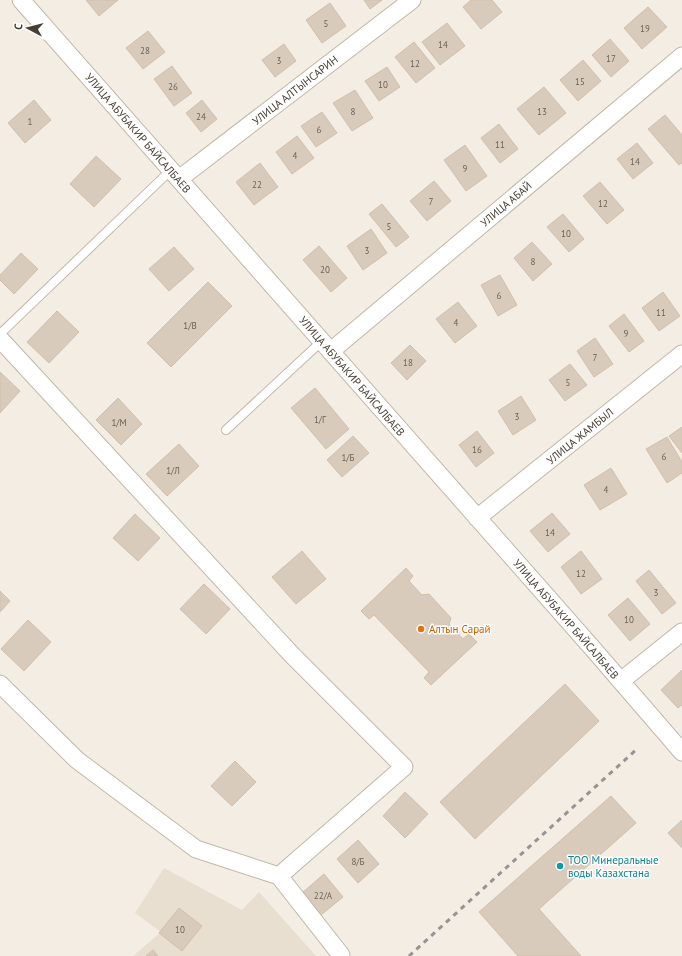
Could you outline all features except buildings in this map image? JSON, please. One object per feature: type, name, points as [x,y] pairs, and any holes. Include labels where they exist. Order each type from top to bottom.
[{"type":"street","name":"УЛИЦА АБУБАКИР БАЙСАЛБАЕВ","points":[[21,0],[682,752]]},
{"type":"street","name":"УЛИЦА АЛТЫНСАРИН","points":[[175,175],[412,0]]},
{"type":"street","name":"УЛИЦА АБАЙ","points":[[326,346],[682,56]]},
{"type":"street","points":[[0,339],[292,655],[404,767],[279,876]]},
{"type":"street","name":"УЛИЦА ЖАМБЫЛ","points":[[477,518],[682,354]]},
{"type":"street","points":[[621,681],[682,632]]},
{"type":"street","points":[[0,684],[77,760],[196,849],[279,876],[341,955]]},
{"type":"lane","points":[[0,334],[175,175]]},
{"type":"lane","points":[[226,430],[326,346]]},
{"type":"shaded area","points":[[164,868],[242,910],[259,892],[316,956],[133,956],[161,932],[135,913]]},
{"type":"railway","points":[[409,956],[637,749]]},
{"type":"place","name":"Алтын Сарай","points":[[421,629]]},
{"type":"place","name":"ТОО Минеральные воды Казахстана","points":[[560,866]]}]
